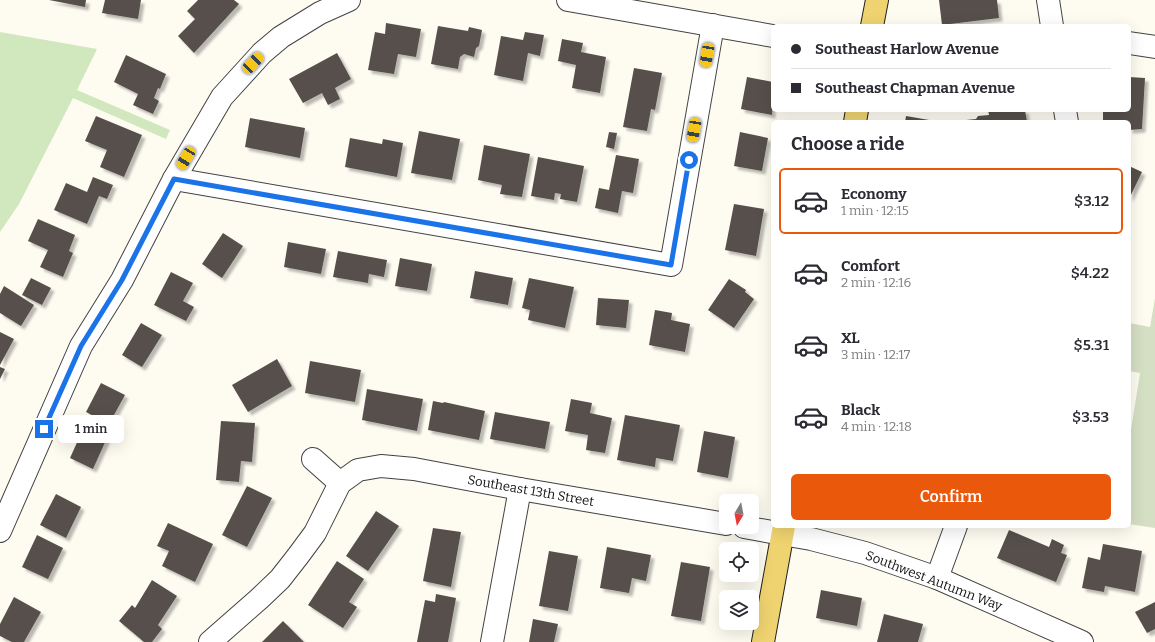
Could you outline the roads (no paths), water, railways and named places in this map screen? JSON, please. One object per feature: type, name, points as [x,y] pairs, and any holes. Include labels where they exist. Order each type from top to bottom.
[{"type":"main road","points":[[872,24],[877,0]]},
{"type":"main road","points":[[763,642],[783,530]]},
{"type":"street","points":[[0,531],[81,346],[122,280],[174,179],[222,97],[262,53],[316,6],[349,0]]},
{"type":"street","points":[[568,0],[771,36]]},
{"type":"street","points":[[1048,0],[1052,24]]},
{"type":"street","points":[[174,179],[671,265],[712,25]]},
{"type":"street","points":[[1131,44],[1155,47]]},
{"type":"street","points":[[210,642],[280,579],[315,533],[340,483],[313,459]]},
{"type":"street","name":"Southeast 13th Street","points":[[340,483],[358,470],[380,466],[414,469],[520,489],[719,523]]},
{"type":"street","points":[[492,642],[520,489]]},
{"type":"street","points":[[759,528],[783,530]]},
{"type":"street","points":[[937,578],[955,528]]},
{"type":"street","name":"Southwest Autumn Way","points":[[783,530],[865,553],[937,578],[1082,642]]}]
